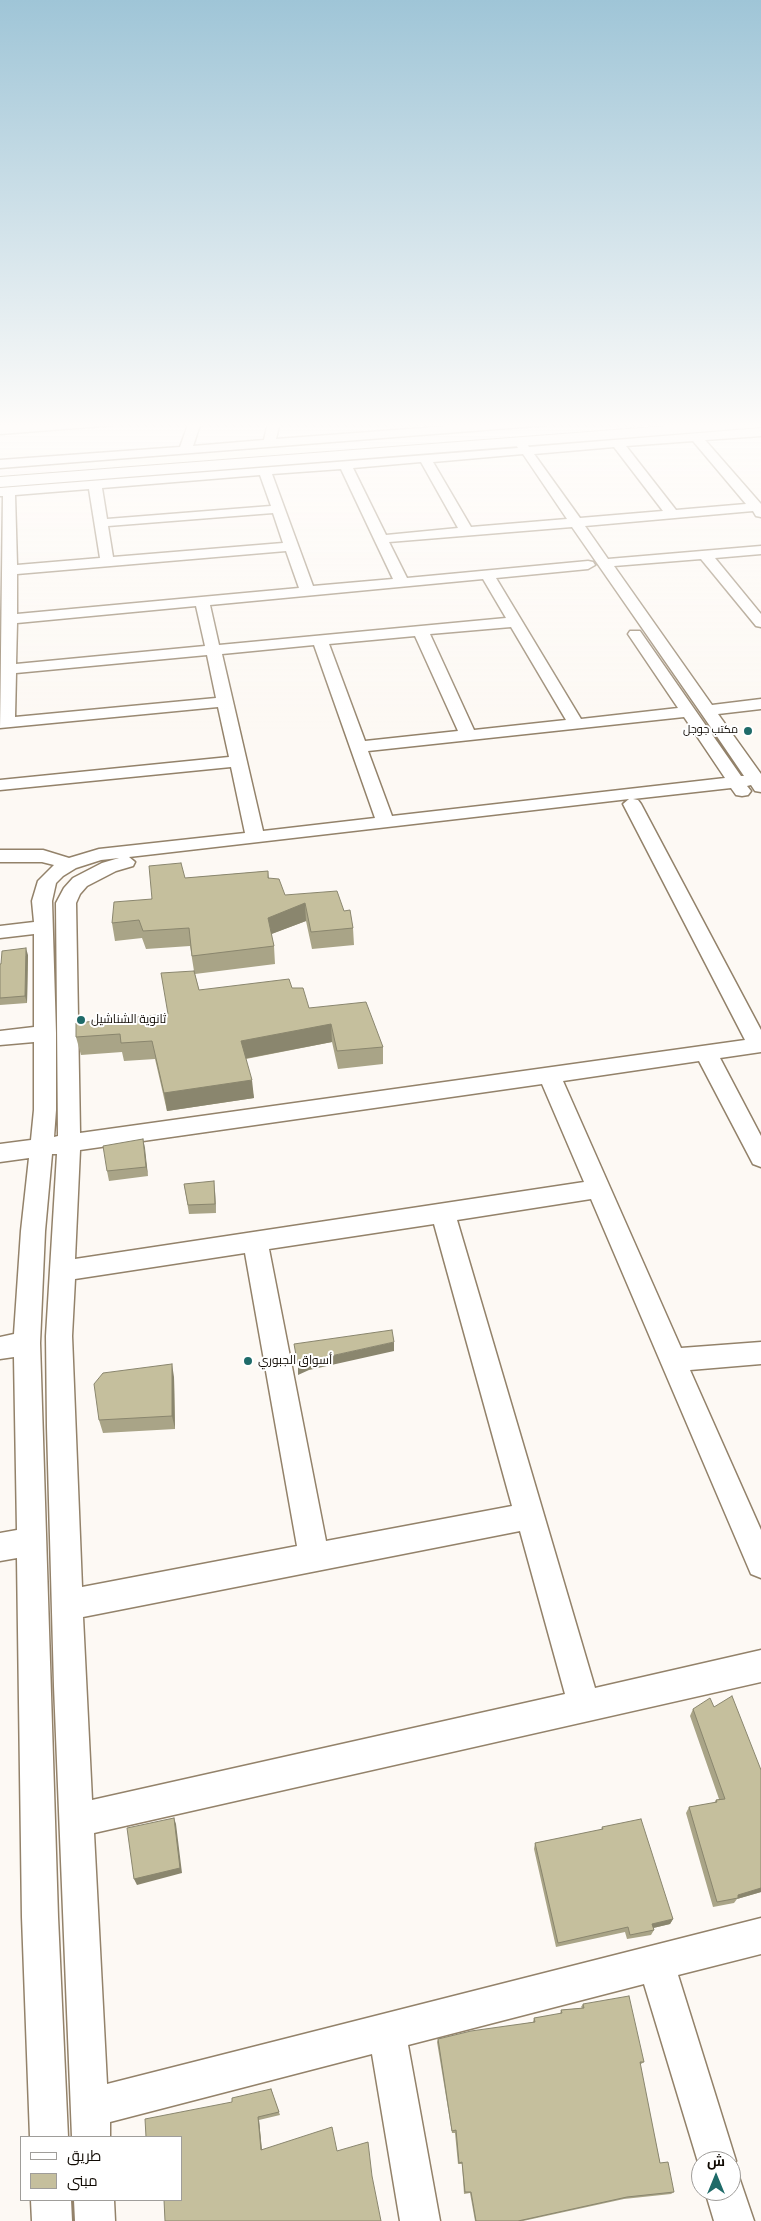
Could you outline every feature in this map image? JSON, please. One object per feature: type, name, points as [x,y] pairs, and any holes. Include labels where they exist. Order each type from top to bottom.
[{"type":"street","points":[[101,526],[107,562]]},
{"type":"street","points":[[284,526],[307,591]]},
{"type":"street","points":[[374,526],[402,582]]},
{"type":"street","points":[[464,526],[468,532]]},
{"type":"street","points":[[381,540],[540,526]]},
{"type":"street","points":[[571,526],[588,565],[598,580]]},
{"type":"street","points":[[572,526],[605,564],[707,710],[753,784]]},
{"type":"street","points":[[5,531],[10,570],[5,620],[9,669],[4,722],[225,702]]},
{"type":"street","points":[[10,570],[291,546]]},
{"type":"street","points":[[605,564],[761,550]]},
{"type":"street","points":[[704,555],[761,623]]},
{"type":"street","points":[[5,620],[588,565]]},
{"type":"street","points":[[487,574],[576,724]]},
{"type":"street","points":[[740,598],[761,596]]},
{"type":"street","points":[[202,601],[255,836]]},
{"type":"street","points":[[9,669],[515,622]]},
{"type":"street","points":[[630,626],[689,712],[753,784]]},
{"type":"street","points":[[420,630],[468,735]]},
{"type":"street","points":[[320,640],[385,821]]},
{"type":"street","points":[[707,710],[761,704]]},
{"type":"street","points":[[358,747],[689,712]]},
{"type":"street","points":[[0,785],[238,761]]},
{"type":"street","points":[[753,784],[632,804],[143,860],[109,867],[93,873],[76,887],[66,903],[69,1143],[59,1336],[68,1605],[91,2123],[387,2032],[761,1936]]},
{"type":"street","points":[[48,2136],[40,1917],[33,1541],[27,1343],[33,1231],[46,1087],[42,901],[46,881],[69,864],[99,855],[385,821],[753,784]]},
{"type":"street","points":[[0,1153],[759,1045],[632,804]]},
{"type":"street","points":[[0,856],[43,856],[69,864]]},
{"type":"street","points":[[0,932],[44,927]]},
{"type":"street","points":[[0,1038],[45,1033]]},
{"type":"street","points":[[706,1052],[761,1158]]},
{"type":"street","points":[[549,1075],[761,1564]]},
{"type":"street","points":[[62,1271],[598,1189]]},
{"type":"street","points":[[442,1212],[584,1706]]},
{"type":"street","points":[[255,1241],[314,1557]]},
{"type":"street","points":[[0,1348],[27,1343]]},
{"type":"street","points":[[673,1360],[761,1352]]},
{"type":"street","points":[[68,1605],[529,1516]]},
{"type":"street","points":[[0,1547],[33,1541]]},
{"type":"street","points":[[77,1820],[761,1666]]},
{"type":"street","points":[[656,1963],[713,2151]]},
{"type":"street","points":[[387,2032],[420,2221]]},
{"type":"street","points":[[51,2201],[52,2221]]},
{"type":"street","points":[[94,2201],[95,2221]]},
{"type":"street","points":[[727,2201],[734,2221]]},
{"type":"building","points":[[181,863],[185,878],[268,871],[268,878],[279,879],[285,895],[337,891],[344,911],[350,910],[353,928],[311,932],[305,903],[268,918],[274,946],[192,956],[189,928],[143,931],[139,920],[112,923],[114,902],[152,899],[149,866]]},
{"type":"building","points":[[26,948],[25,996],[0,998],[2,951]]},
{"type":"building","points":[[194,971],[199,990],[289,979],[292,988],[303,988],[309,1008],[366,1002],[383,1047],[337,1051],[331,1024],[241,1041],[252,1080],[164,1093],[152,1041],[121,1043],[120,1034],[76,1037],[76,1023],[168,1014],[161,973]]},
{"type":"building","points":[[143,1139],[146,1167],[107,1171],[103,1146]]},
{"type":"building","points":[[214,1181],[215,1204],[188,1205],[184,1184]]},
{"type":"building","points":[[392,1330],[394,1342],[308,1361],[298,1366],[294,1344]]},
{"type":"building","points":[[172,1364],[172,1416],[99,1420],[94,1384],[103,1373]]},
{"type":"building","points":[[732,1696],[761,1770],[761,1888],[738,1895],[738,1898],[717,1902],[689,1807],[725,1799],[693,1709],[710,1698],[714,1707]]},
{"type":"building","points":[[174,1818],[180,1868],[134,1879],[127,1828]]},
{"type":"building","points":[[641,1819],[673,1919],[652,1924],[654,1930],[630,1935],[628,1927],[558,1943],[535,1843]]},
{"type":"building","points":[[629,1996],[644,2062],[640,2062],[660,2163],[668,2162],[674,2192],[627,2197],[518,2221],[476,2221],[471,2192],[465,2192],[462,2162],[459,2163],[456,2130],[452,2131],[438,2039],[471,2031],[535,2022],[534,2018],[562,2013],[561,2010],[584,2008],[583,2004]]},
{"type":"building","points":[[271,2089],[279,2112],[258,2117],[261,2150],[332,2127],[337,2151],[368,2142],[372,2176],[381,2221],[165,2221],[164,2201],[182,2201],[182,2136],[146,2136],[145,2119],[232,2102],[232,2098]]},
{"type":"place","name":"مكتب جوجل","points":[[748,731]]},
{"type":"place","name":"ثانوية الشناشيل","points":[[81,1020]]},
{"type":"place","name":"أسواق الجبوري","points":[[248,1361]]}]
